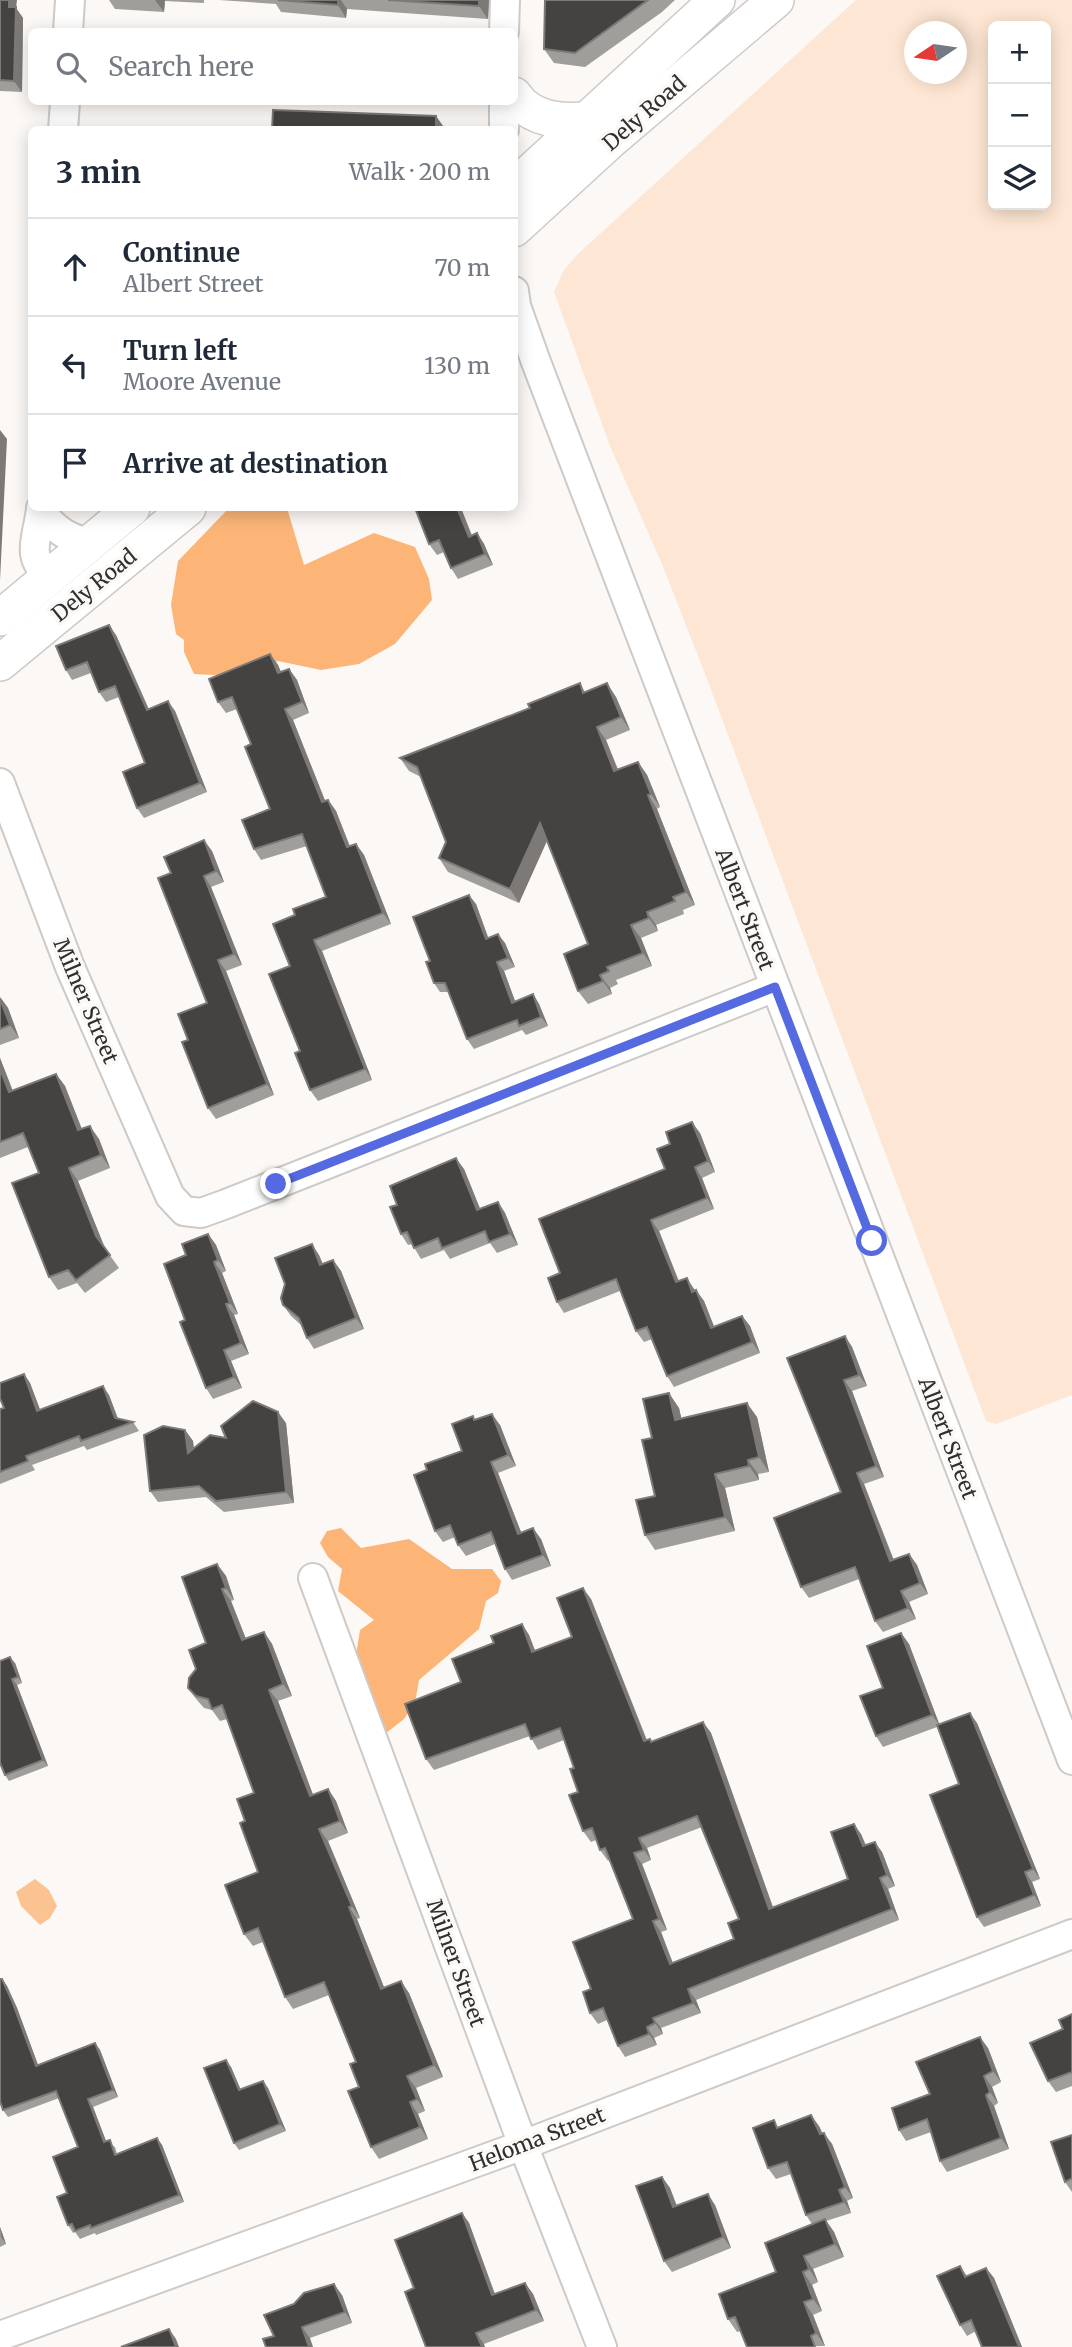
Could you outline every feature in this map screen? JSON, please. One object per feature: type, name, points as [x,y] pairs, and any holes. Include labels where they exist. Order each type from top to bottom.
[{"type":"main road","name":"Dely Road","points":[[518,183],[717,0]]},
{"type":"main road","name":"Dely Road","points":[[518,225],[610,141],[776,0]]},
{"type":"main road","points":[[518,100],[526,110],[553,119],[589,119]]},
{"type":"main road","name":"Dely Road","points":[[0,620],[128,511]]},
{"type":"main road","name":"Dely Road","points":[[0,663],[184,511]]},
{"type":"main road","points":[[0,620],[29,618],[122,562]]},
{"type":"street","points":[[68,28],[70,0]]},
{"type":"street","points":[[504,28],[505,0]]},
{"type":"street","points":[[63,126],[65,105]]},
{"type":"street","points":[[503,105],[504,126]]},
{"type":"street","name":"Albert Street","points":[[518,312],[1072,1760]]},
{"type":"street","points":[[41,511],[34,557],[37,568],[51,576]]},
{"type":"street","points":[[42,511],[61,533],[89,543]]},
{"type":"street","name":"Milner Street","points":[[0,783],[70,967],[170,1196],[184,1212],[201,1213],[226,1204],[775,987]]},
{"type":"street","name":"Milner Street","points":[[313,1578],[523,2145],[602,2347]]},
{"type":"street","name":"Heloma Street","points":[[0,2336],[523,2145],[1072,1934]]},
{"type":"shaded area","points":[[856,0],[1072,0],[1072,1395],[996,1424],[986,1421],[707,679],[662,564],[610,446],[554,292],[564,270],[579,253]]},
{"type":"shaded area","points":[[226,511],[288,511],[304,565],[374,533],[415,547],[429,579],[432,600],[395,644],[359,664],[321,670],[278,661],[234,676],[194,674],[184,652],[184,640],[176,634],[171,605],[178,561]]},
{"type":"shaded area","points":[[341,1528],[361,1548],[409,1539],[452,1569],[492,1569],[501,1581],[498,1593],[486,1601],[479,1629],[419,1680],[415,1703],[404,1719],[381,1737],[349,1699],[360,1630],[374,1620],[338,1591],[342,1569],[328,1557],[320,1543],[327,1531]]},
{"type":"shaded area","points":[[35,1879],[49,1890],[57,1906],[50,1918],[40,1925],[21,1906],[16,1892]]},
{"type":"building","points":[[0,0],[9,0],[9,7],[16,7],[14,81],[0,80]]},
{"type":"building","points":[[278,0],[338,0],[338,5]]},
{"type":"building","points":[[388,0],[479,0],[479,6]]},
{"type":"building","points":[[545,0],[648,0],[575,53],[544,49]]},
{"type":"building","points":[[273,110],[436,116],[436,126],[272,126]]},
{"type":"building","points":[[416,511],[458,511],[469,537],[477,533],[485,554],[451,568],[439,540],[429,544]]},
{"type":"building","points":[[109,625],[147,710],[168,701],[200,783],[137,808],[123,772],[145,763],[115,686],[99,692],[87,662],[66,670],[56,646]]},
{"type":"building","points":[[270,654],[278,673],[289,669],[302,702],[285,709],[322,802],[328,800],[347,847],[356,844],[383,913],[314,940],[365,1069],[310,1090],[295,1053],[300,1051],[269,974],[290,966],[273,924],[295,915],[293,909],[326,897],[302,834],[254,849],[242,820],[270,809],[245,747],[251,744],[232,697],[218,702],[209,679]]},
{"type":"building","points":[[580,683],[583,693],[607,683],[621,717],[597,727],[614,771],[638,762],[686,892],[673,897],[675,901],[647,912],[649,918],[631,925],[643,953],[607,967],[609,971],[600,975],[603,981],[578,991],[564,954],[588,944],[540,823],[510,889],[439,858],[446,842],[417,767],[400,758],[530,708],[528,704]]},
{"type":"building","points":[[204,840],[216,871],[204,876],[234,954],[218,960],[267,1084],[208,1108],[182,1042],[188,1040],[178,1014],[207,1003],[158,878],[171,873],[164,857]]},
{"type":"building","points":[[469,895],[486,939],[498,934],[508,958],[497,962],[512,1003],[533,994],[541,1017],[519,1026],[517,1020],[467,1039],[445,983],[434,983],[426,962],[430,961],[413,917]]},
{"type":"building","points":[[0,999],[10,1025],[0,1029]]},
{"type":"building","points":[[0,1069],[9,1092],[56,1074],[78,1130],[90,1126],[101,1155],[69,1168],[96,1236],[110,1255],[76,1280],[68,1270],[49,1277],[12,1183],[39,1173],[23,1133],[0,1142]]},
{"type":"building","points":[[692,1122],[708,1161],[695,1167],[707,1198],[651,1220],[676,1282],[687,1278],[692,1292],[696,1290],[711,1328],[742,1316],[752,1342],[667,1376],[647,1327],[636,1331],[616,1279],[557,1302],[548,1278],[560,1273],[539,1219],[665,1169],[657,1149],[670,1144],[666,1132]]},
{"type":"building","points":[[456,1158],[477,1210],[498,1202],[510,1234],[489,1242],[485,1231],[442,1248],[438,1238],[414,1248],[407,1232],[401,1234],[390,1207],[397,1205],[390,1186]]},
{"type":"building","points":[[208,1234],[218,1260],[214,1262],[230,1303],[226,1304],[241,1343],[224,1350],[234,1377],[206,1388],[180,1322],[185,1320],[164,1264],[186,1255],[182,1244]]},
{"type":"building","points":[[312,1244],[320,1265],[333,1260],[356,1318],[307,1338],[299,1318],[283,1305],[281,1298],[285,1284],[275,1258]]},
{"type":"building","points":[[845,1336],[859,1375],[844,1380],[876,1466],[857,1473],[890,1561],[909,1554],[920,1583],[901,1591],[908,1608],[875,1621],[855,1567],[801,1587],[774,1518],[841,1492],[787,1358]]},
{"type":"building","points":[[24,1374],[37,1411],[103,1386],[115,1418],[133,1422],[81,1441],[79,1436],[26,1456],[28,1461],[0,1472],[0,1409],[4,1408],[0,1398],[0,1383]]},
{"type":"building","points":[[669,1393],[675,1420],[747,1403],[759,1457],[748,1460],[749,1466],[715,1474],[725,1517],[645,1535],[636,1500],[655,1496],[642,1440],[652,1438],[643,1399]]},
{"type":"building","points":[[253,1401],[278,1412],[286,1492],[216,1501],[199,1486],[150,1491],[144,1435],[163,1426],[185,1430],[188,1453],[210,1435],[226,1438],[221,1426]]},
{"type":"building","points":[[492,1414],[508,1455],[491,1462],[518,1534],[533,1528],[543,1555],[505,1569],[491,1532],[458,1545],[450,1525],[435,1531],[414,1475],[427,1470],[425,1464],[462,1451],[452,1424],[473,1416],[474,1420]]},
{"type":"building","points":[[217,1564],[226,1588],[222,1589],[242,1640],[264,1632],[283,1684],[269,1690],[310,1796],[328,1789],[340,1821],[319,1829],[352,1906],[349,1907],[381,1989],[401,1981],[434,2065],[407,2076],[417,2099],[410,2102],[420,2127],[371,2147],[348,2091],[359,2087],[350,2064],[356,2062],[324,1982],[285,1997],[258,1928],[244,1934],[225,1885],[258,1872],[240,1823],[245,1821],[237,1799],[254,1793],[222,1705],[212,1709],[208,1699],[196,1696],[188,1688],[189,1678],[196,1669],[189,1650],[206,1643],[182,1577]]},
{"type":"building","points":[[583,1588],[644,1741],[650,1739],[651,1742],[703,1722],[769,1909],[848,1879],[831,1832],[854,1824],[863,1846],[875,1842],[887,1875],[880,1878],[892,1909],[688,1989],[693,2003],[653,2018],[655,2023],[647,2027],[649,2034],[618,2046],[603,2008],[590,2013],[583,1992],[591,1989],[573,1942],[633,1919],[605,1848],[600,1850],[592,1828],[583,1831],[569,1795],[578,1792],[570,1769],[574,1768],[560,1728],[531,1739],[525,1724],[426,1759],[405,1704],[461,1682],[452,1659],[494,1643],[491,1636],[522,1624],[532,1652],[572,1637],[557,1598]],"holes":[[[697,1816],[739,1919],[728,1923],[734,1939],[670,1964],[653,1921],[659,1919],[634,1853],[644,1850],[639,1838]]]},
{"type":"building","points":[[901,1633],[932,1715],[876,1736],[860,1696],[883,1688],[867,1646]]},
{"type":"building","points":[[10,1657],[18,1677],[12,1679],[43,1760],[5,1775],[0,1763],[0,1661]]},
{"type":"building","points":[[970,1713],[1033,1869],[1025,1872],[1034,1895],[977,1917],[930,1795],[959,1784],[937,1725]]},
{"type":"building","points":[[0,1979],[12,2001],[36,2066],[95,2043],[113,2090],[88,2099],[104,2142],[110,2140],[115,2155],[157,2138],[179,2195],[91,2228],[90,2225],[75,2231],[72,2224],[68,2225],[57,2197],[67,2193],[53,2157],[78,2147],[56,2091],[3,2110],[0,2101]]},
{"type":"building","points":[[1072,2014],[1072,2072],[1048,2081],[1030,2043],[1063,2029],[1059,2020]]},
{"type":"building","points":[[980,2037],[993,2071],[984,2076],[990,2092],[986,2095],[1001,2138],[940,2161],[927,2119],[899,2130],[892,2108],[930,2094],[916,2062]]},
{"type":"building","points":[[226,2060],[239,2090],[263,2081],[280,2124],[234,2143],[204,2068]]},
{"type":"building","points":[[811,2115],[820,2134],[824,2133],[845,2187],[839,2190],[844,2202],[806,2215],[787,2162],[768,2168],[753,2128],[774,2120],[777,2128]]},
{"type":"building","points":[[1072,2135],[1072,2178],[1065,2182],[1051,2142]]},
{"type":"building","points":[[662,2177],[673,2207],[708,2194],[723,2237],[664,2261],[636,2186]]},
{"type":"building","points":[[462,2213],[492,2295],[525,2283],[536,2310],[476,2333],[482,2347],[426,2347],[405,2292],[414,2288],[395,2240]]},
{"type":"building","points":[[825,2219],[835,2244],[804,2256],[809,2269],[803,2272],[813,2299],[804,2302],[816,2333],[811,2336],[815,2347],[747,2347],[735,2317],[728,2319],[719,2294],[776,2272],[765,2243]]},
{"type":"building","points":[[960,2266],[965,2277],[986,2268],[1019,2347],[982,2347],[971,2320],[960,2325],[937,2276]]},
{"type":"building","points":[[334,2284],[345,2312],[302,2327],[309,2347],[266,2347],[263,2339],[274,2336],[264,2315],[294,2304],[304,2293]]},
{"type":"building","points":[[169,2329],[176,2347],[121,2347]]},
{"type":"route","points":[[276,1184],[775,987],[872,1241]]}]
